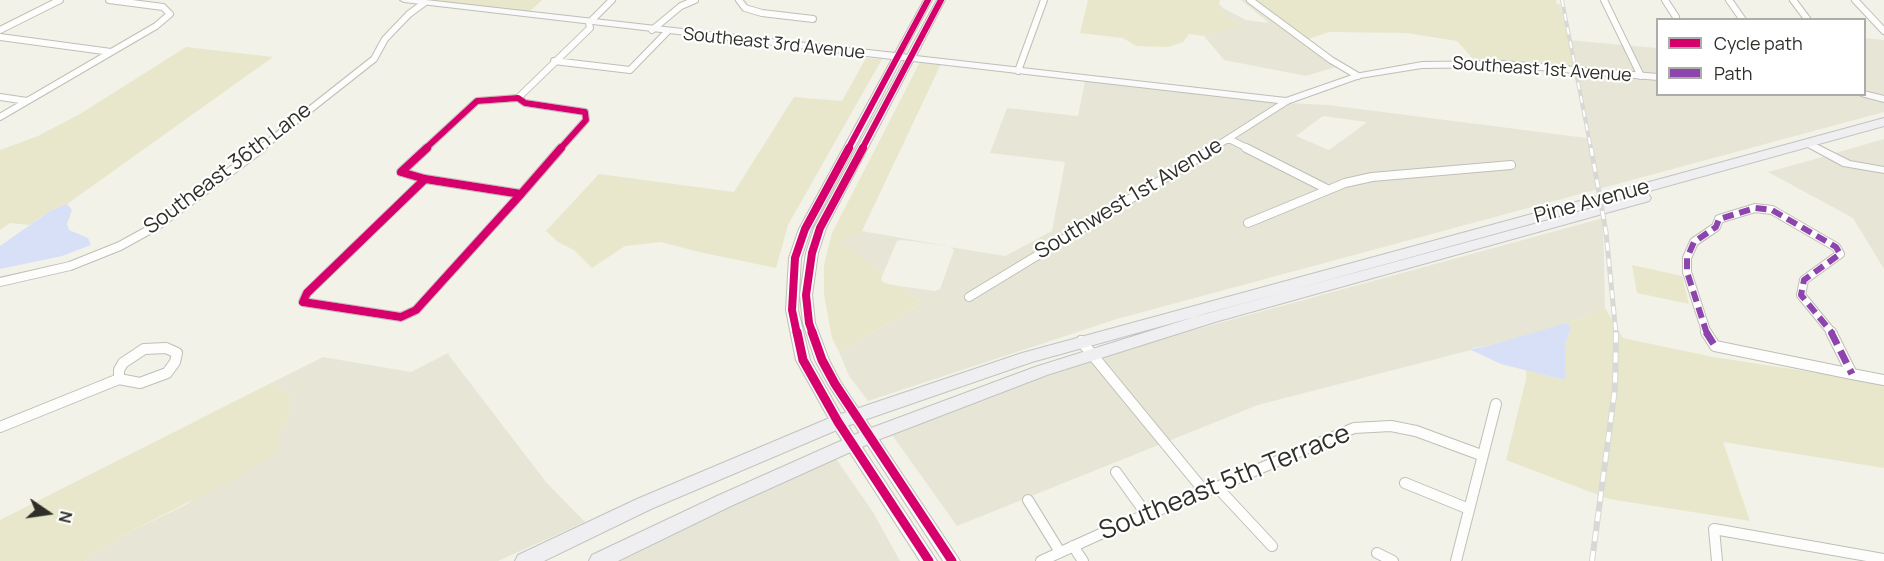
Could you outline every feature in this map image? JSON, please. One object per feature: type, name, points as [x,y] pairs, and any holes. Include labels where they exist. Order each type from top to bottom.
[{"type":"highway","name":"Pine Avenue","points":[[1086,348],[1814,146],[1884,122]]},
{"type":"highway","name":"Pine Avenue","points":[[1814,146],[1884,132]]},
{"type":"highway","points":[[525,561],[644,504],[847,419],[1028,357],[1086,348]]},
{"type":"highway","points":[[599,561],[861,439],[1028,375],[1086,348]]},
{"type":"main road","name":"Southeast 3rd Avenue","points":[[404,0],[667,32],[1287,101]]},
{"type":"main road","points":[[902,58],[928,0]]},
{"type":"main road","points":[[941,0],[902,58],[805,229],[795,258],[792,310],[803,360],[952,561]]},
{"type":"main road","name":"Southeast 1st Avenue","points":[[1287,101],[1358,76],[1402,67],[1455,63],[1504,64],[1656,77]]},
{"type":"main road","points":[[1866,94],[1884,99]]},
{"type":"main road","points":[[1814,146],[1847,164],[1884,170]]},
{"type":"main road","points":[[861,439],[929,561]]},
{"type":"street","points":[[0,30],[60,0]]},
{"type":"street","points":[[0,117],[156,26],[170,14],[163,7],[110,0]]},
{"type":"street","points":[[521,194],[425,179],[402,172],[475,102],[518,98],[590,28],[589,23],[612,0]]},
{"type":"street","points":[[652,30],[681,6],[695,0]]},
{"type":"street","points":[[739,0],[746,8],[762,13],[813,20]]},
{"type":"street","points":[[1018,71],[1044,0]]},
{"type":"street","points":[[1250,0],[1331,60],[1358,76]]},
{"type":"street","points":[[1604,0],[1641,76]]},
{"type":"street","points":[[1665,0],[1676,17]]},
{"type":"street","points":[[1729,0],[1742,18]]},
{"type":"street","points":[[1793,0],[1806,18]]},
{"type":"street","points":[[1855,0],[1884,31]]},
{"type":"street","name":"Southeast 36th Lane","points":[[0,282],[70,266],[120,246],[158,225],[244,162],[374,59],[385,39],[409,14],[424,3]]},
{"type":"street","points":[[555,61],[630,70],[667,32]]},
{"type":"street","points":[[0,38],[111,52]]},
{"type":"street","points":[[0,97],[27,101]]},
{"type":"street","points":[[425,179],[307,293],[303,302],[401,316],[416,310],[586,120],[585,112],[525,103],[518,98]]},
{"type":"street","name":"Southwest 1st Avenue","points":[[969,297],[1229,139],[1287,101]]},
{"type":"street","points":[[1229,139],[1327,189]]},
{"type":"street","points":[[1248,223],[1327,189],[1372,177],[1511,165]]},
{"type":"street","points":[[1852,374],[1835,337],[1801,295],[1804,280],[1840,254],[1836,247],[1772,210],[1755,208],[1719,219],[1716,227],[1694,242],[1688,258],[1687,272],[1707,335],[1715,346],[1852,374],[1884,380]]},
{"type":"street","points":[[0,427],[119,379],[140,383],[159,377],[167,373],[175,362],[177,353],[166,348],[144,349],[123,363],[119,370],[119,379]]},
{"type":"street","points":[[1086,348],[1205,492]]},
{"type":"street","points":[[1456,561],[1481,455],[1496,404]]},
{"type":"street","name":"Southeast 5th Terrace","points":[[1041,561],[1354,428],[1391,426],[1407,429],[1481,455]]},
{"type":"street","points":[[1116,472],[1146,515]]},
{"type":"street","points":[[1405,483],[1468,509]]},
{"type":"street","points":[[1217,487],[1272,546]]},
{"type":"street","points":[[1028,500],[1060,552]]},
{"type":"street","points":[[1717,561],[1714,530],[1884,559]]},
{"type":"street","points":[[1073,546],[1083,561]]},
{"type":"street","points":[[1377,553],[1393,561]]},
{"type":"shaded area","points":[[1241,0],[1257,0],[1342,65],[1306,76],[1224,60],[1204,36],[1239,26],[1215,6],[1219,4],[1246,20],[1269,23]]},
{"type":"shaded area","points":[[1866,38],[1884,40],[1884,98],[1866,93]]},
{"type":"shaded area","points":[[1568,40],[1656,48],[1656,75],[1575,68]]},
{"type":"shaded area","points":[[1576,71],[1656,79],[1656,96],[1867,96],[1884,101],[1884,112],[1117,319],[868,401],[849,376],[839,352],[922,303],[899,286],[935,291],[940,289],[954,250],[950,247],[1005,256],[1052,231],[1065,162],[990,153],[1007,108],[1078,116],[1085,81],[1289,103],[1328,105],[1587,138]],"holes":[[[1323,116],[1366,123],[1329,150],[1296,136]]]},
{"type":"shaded area","points":[[1884,139],[1884,168],[1859,165],[1832,154]]},
{"type":"shaded area","points":[[1826,156],[1859,169],[1884,172],[1884,269],[1853,218],[1768,172]]},
{"type":"shaded area","points":[[1603,218],[1605,308],[1567,324],[1258,405],[957,526],[890,432],[986,395],[1135,346]]},
{"type":"shaded area","points":[[862,231],[948,246],[897,241],[883,274],[839,241]]},
{"type":"shaded area","points":[[450,352],[448,354],[546,482],[585,522],[498,561],[85,561],[122,536],[187,504],[279,432],[288,420],[291,396],[273,382],[323,357],[411,372]]},
{"type":"shaded area","points":[[834,456],[873,512],[900,561],[614,561]]},
{"type":"green space","points":[[416,0],[542,0],[527,14]]},
{"type":"green space","points":[[1088,0],[1220,0],[1215,6],[1240,26],[1204,36],[1189,34],[1183,42],[1168,47],[1136,46],[1123,38],[1080,33]]},
{"type":"green space","points":[[1257,0],[1556,0],[1557,4],[1560,4],[1575,68],[1475,61],[1457,41],[1407,33],[1329,32],[1308,39]]},
{"type":"green space","points":[[186,47],[273,57],[67,204],[50,211],[29,225],[10,223],[0,230],[0,150],[38,136],[80,114]]},
{"type":"green space","points":[[866,58],[882,59],[788,225],[776,268],[661,242],[625,246],[592,268],[574,250],[558,242],[546,231],[599,174],[734,192],[794,97],[842,101]]},
{"type":"green space","points":[[920,62],[941,64],[862,231],[840,241],[883,274],[881,280],[884,283],[899,286],[922,303],[839,352],[832,338],[824,295],[824,265],[832,233]]},
{"type":"green space","points":[[1632,265],[1682,276],[1689,304],[1637,293]]},
{"type":"green space","points":[[1605,308],[1623,338],[1713,357],[1884,383],[1884,468],[1723,442],[1750,521],[1609,499],[1506,460],[1526,379],[1526,370],[1565,380],[1565,345],[1571,328],[1567,324]]},
{"type":"green space","points":[[273,382],[291,396],[288,420],[279,432],[277,452],[239,476],[122,536],[85,561],[0,561],[0,520]]},
{"type":"water","points":[[67,204],[72,210],[67,224],[69,230],[88,238],[91,245],[62,256],[0,269],[0,246],[50,211]]},
{"type":"water","points":[[1567,323],[1571,328],[1565,345],[1565,380],[1501,364],[1471,350],[1471,349]]},
{"type":"railway","points":[[1562,0],[1591,149]]},
{"type":"railway","points":[[1591,148],[1606,232],[1616,334]]},
{"type":"railway","points":[[1592,561],[1615,388],[1616,334]]},
{"type":"marked path","points":[[1715,346],[1707,335],[1687,272],[1687,258],[1694,242],[1716,227],[1719,219],[1755,208],[1772,210],[1836,247],[1840,254],[1804,280],[1801,295],[1835,337],[1852,374]]},
{"type":"cycle path","points":[[928,0],[805,229],[795,258],[792,310],[803,360],[838,422],[929,561]]},
{"type":"cycle path","points":[[941,0],[820,228],[812,253],[806,295],[809,323],[822,360],[835,384],[952,561]]},
{"type":"cycle path","points":[[425,179],[307,293],[303,302],[401,317],[416,310],[521,194],[586,120],[585,112],[525,103],[518,98],[477,101],[401,172],[425,179],[521,194]]}]
